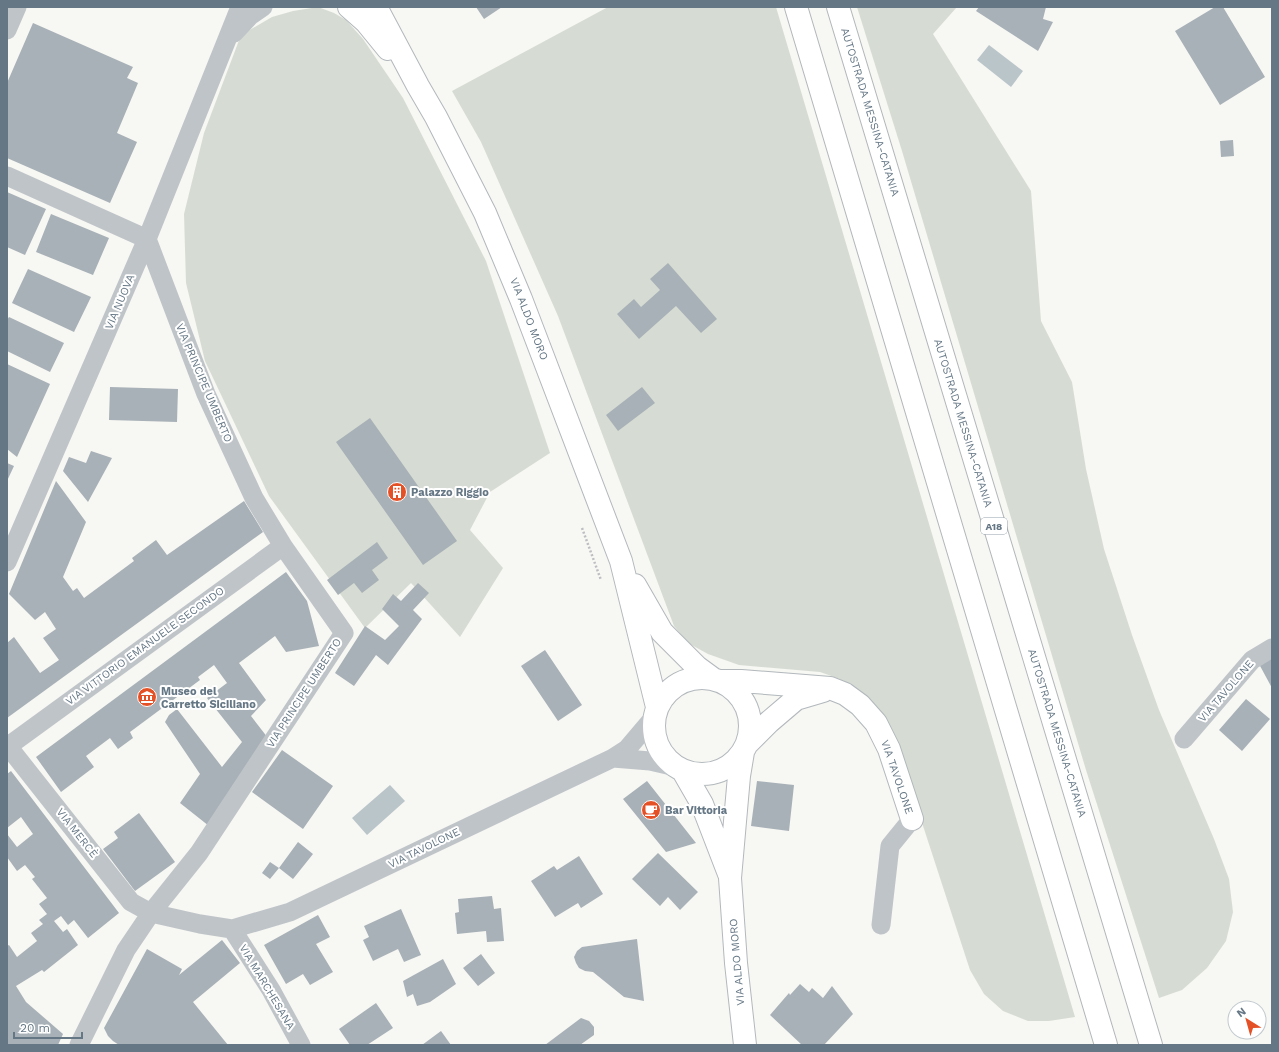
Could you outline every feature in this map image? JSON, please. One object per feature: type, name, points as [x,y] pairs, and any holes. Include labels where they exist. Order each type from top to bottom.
[{"type":"main road","points":[[349,7],[366,22],[418,86]]},
{"type":"main road","points":[[376,7],[418,86]]},
{"type":"main road","points":[[796,7],[1106,1045]]},
{"type":"main road","name":"AUTOSTRADA MESSINA-CATANIA","points":[[838,7],[1151,1045]]},
{"type":"main road","name":"VIA ALDO MORO","points":[[418,86],[436,117],[491,228],[521,299],[621,561]]},
{"type":"main road","points":[[621,561],[662,632],[697,667],[736,691],[747,707],[751,726],[739,776],[730,878]]},
{"type":"main road","points":[[621,561],[656,711],[654,730],[657,744],[664,757],[679,769],[702,804],[730,878]]},
{"type":"main road","points":[[656,711],[666,693],[680,683],[696,678],[830,688]]},
{"type":"main road","points":[[679,769],[700,774],[716,772],[732,764],[769,722],[796,699],[830,688]]},
{"type":"main road","name":"VIA TAVOLONE","points":[[830,688],[845,694],[860,705],[876,723],[889,749],[912,819]]},
{"type":"main road","name":"VIA ALDO MORO","points":[[730,878],[736,963],[745,1045]]},
{"type":"street","points":[[7,30],[17,7]]},
{"type":"street","name":"VIA NUOVA","points":[[7,562],[147,239],[240,7]]},
{"type":"street","points":[[227,40],[250,16],[263,7]]},
{"type":"street","points":[[7,176],[147,239]]},
{"type":"street","name":"VIA PRINCIPE UMBERTO","points":[[79,1045],[126,950],[151,914],[199,853],[344,633],[283,546],[254,498],[206,394],[147,239]]},
{"type":"street","name":"VIA VITTORIO EMANUELE SECONDO","points":[[7,746],[283,546]]},
{"type":"street","name":"VIA TAVOLONE","points":[[1184,739],[1252,660],[1272,648]]},
{"type":"street","name":"VIA TAVOLONE","points":[[232,929],[290,912],[613,758],[628,749],[656,711]]},
{"type":"street","name":"VIA MERCÈ","points":[[7,746],[131,902],[151,914],[232,929]]},
{"type":"street","points":[[613,758],[650,761],[679,769]]},
{"type":"street","points":[[881,925],[890,846],[912,819]]},
{"type":"street","name":"VIA MARCHESANA","points":[[232,929],[271,990],[301,1045]]},
{"type":"shaded area","points":[[318,7],[334,13],[346,20],[363,39],[403,98],[486,261],[550,453],[490,492],[470,530],[503,568],[460,637],[411,583],[365,628],[269,496],[205,361],[186,283],[184,214],[204,133],[241,35],[272,17],[293,11]]},
{"type":"shaded area","points":[[608,7],[776,7],[1075,1017],[1049,1021],[1028,1021],[1003,1011],[984,994],[970,970],[897,746],[865,697],[840,679],[820,672],[739,665],[708,654],[688,643],[674,626],[558,316],[481,142],[452,91]]},
{"type":"shaded area","points":[[857,7],[957,7],[933,34],[1031,191],[1041,321],[1072,382],[1086,469],[1104,549],[1132,635],[1159,710],[1214,839],[1229,879],[1233,912],[1226,941],[1207,968],[1182,990],[1159,998],[1086,770],[902,151]]},
{"type":"shaded area","points":[[989,45],[1023,71],[1011,87],[977,60]]},
{"type":"shaded area","points":[[390,785],[405,801],[367,835],[352,818]]},
{"type":"building","points":[[476,7],[502,7],[484,19]]},
{"type":"building","points":[[979,7],[1046,7],[1043,19],[1053,22],[1038,51],[976,11]]},
{"type":"building","points":[[1215,7],[1223,7],[1265,77],[1220,105],[1175,31]]},
{"type":"building","points":[[33,23],[133,67],[127,78],[138,83],[117,133],[137,142],[110,203],[7,158],[7,83]]},
{"type":"building","points":[[1233,140],[1234,156],[1221,157],[1220,141]]},
{"type":"building","points":[[7,192],[46,209],[25,255],[7,247]]},
{"type":"building","points":[[51,214],[109,238],[93,275],[36,252]]},
{"type":"building","points":[[668,263],[717,319],[701,333],[676,306],[639,339],[617,314],[634,299],[641,307],[660,290],[650,279]]},
{"type":"building","points":[[28,269],[91,297],[74,332],[12,303]]},
{"type":"building","points":[[9,317],[64,343],[50,372],[7,351],[7,320]]},
{"type":"building","points":[[7,364],[50,384],[17,457],[7,449]]},
{"type":"building","points":[[110,387],[178,389],[177,422],[109,420]]},
{"type":"building","points":[[642,387],[655,403],[618,431],[606,415]]},
{"type":"building","name":"Palazzo Riggio","points":[[370,418],[457,541],[423,565],[336,442]]},
{"type":"building","points":[[91,451],[112,458],[88,502],[63,471],[69,457],[86,463]]},
{"type":"building","points":[[7,463],[14,466],[7,481]]},
{"type":"building","points":[[56,481],[86,522],[63,577],[73,591],[77,588],[84,598],[134,561],[132,558],[156,540],[167,555],[244,501],[263,532],[7,718],[7,643],[14,637],[40,673],[59,660],[43,638],[56,629],[45,612],[35,620],[9,594]]},
{"type":"building","points":[[377,542],[388,558],[372,570],[379,580],[362,593],[354,583],[338,595],[327,580]]},
{"type":"building","points":[[286,572],[307,601],[319,646],[286,652],[275,636],[239,663],[266,700],[251,716],[268,738],[209,826],[180,803],[200,774],[165,722],[169,715],[177,709],[222,767],[242,742],[207,698],[227,683],[214,665],[198,677],[200,680],[130,732],[133,738],[118,749],[110,738],[86,756],[94,767],[61,792],[36,757]]},
{"type":"building","points":[[418,583],[429,593],[413,610],[422,619],[388,665],[376,655],[354,686],[335,673],[365,626],[385,640],[399,626],[382,609],[393,594],[401,601]]},
{"type":"building","points":[[545,650],[582,705],[558,721],[521,666]]},
{"type":"building","points":[[1272,657],[1272,688],[1259,664]]},
{"type":"building","points":[[1246,699],[1270,719],[1242,751],[1219,730]]},
{"type":"building","points":[[282,750],[333,786],[303,829],[252,792]]},
{"type":"building","points":[[11,771],[119,913],[88,938],[74,920],[68,925],[61,916],[54,921],[63,932],[67,929],[78,945],[44,972],[42,970],[16,986],[26,1002],[63,1034],[58,1045],[7,1045],[7,946],[9,945],[17,957],[37,941],[31,933],[43,924],[39,920],[47,914],[39,904],[47,898],[32,879],[35,877],[25,865],[17,871],[7,857],[7,834],[17,847],[33,834],[21,817],[7,828],[7,774]]},
{"type":"building","name":"Bar Vittoria","points":[[647,781],[696,843],[666,852],[623,799]]},
{"type":"building","points":[[757,781],[794,785],[789,831],[751,826]]},
{"type":"building","points":[[139,813],[175,862],[135,891],[103,849],[118,838],[114,832]]},
{"type":"building","points":[[298,842],[313,854],[293,879],[279,868]]},
{"type":"building","points":[[658,853],[698,892],[680,910],[668,897],[660,906],[632,879]]},
{"type":"building","points":[[579,856],[603,894],[581,908],[578,903],[555,917],[531,881],[554,866],[557,870]]},
{"type":"building","points":[[270,862],[279,868],[270,879],[262,873]]},
{"type":"building","points":[[492,896],[494,909],[501,908],[504,941],[487,942],[486,931],[457,934],[455,913],[459,912],[458,899]]},
{"type":"building","points":[[401,909],[421,955],[404,962],[398,949],[373,961],[363,940],[369,937],[364,926]]},
{"type":"building","points":[[318,915],[330,937],[316,944],[333,972],[310,985],[303,974],[286,984],[264,945]]},
{"type":"building","points":[[637,939],[644,1001],[624,997],[593,972],[585,971],[579,968],[576,963],[574,957],[577,951],[582,947]]},
{"type":"building","points":[[222,940],[240,963],[193,1002],[228,1045],[119,1045],[108,1036],[104,1028],[147,949],[182,969],[179,975]]},
{"type":"building","points":[[481,954],[495,973],[478,986],[463,968]]},
{"type":"building","points":[[443,959],[456,984],[430,1002],[417,1006],[413,994],[407,997],[403,981]]},
{"type":"building","points":[[800,984],[809,992],[812,988],[823,998],[832,986],[853,1014],[824,1045],[802,1045],[770,1015],[789,993],[790,995]]},
{"type":"building","points":[[376,1003],[393,1028],[367,1045],[350,1045],[339,1029]]},
{"type":"building","points":[[581,1018],[589,1021],[594,1027],[594,1035],[580,1045],[545,1045]]},
{"type":"building","points":[[441,1031],[451,1045],[422,1045]]},
{"type":"place","name":"Palazzo Riggio","points":[[397,492]]},
{"type":"place","name":"Museo del Carretto Siciliano","points":[[147,697]]},
{"type":"place","name":"Bar Vittoria","points":[[651,810]]}]
